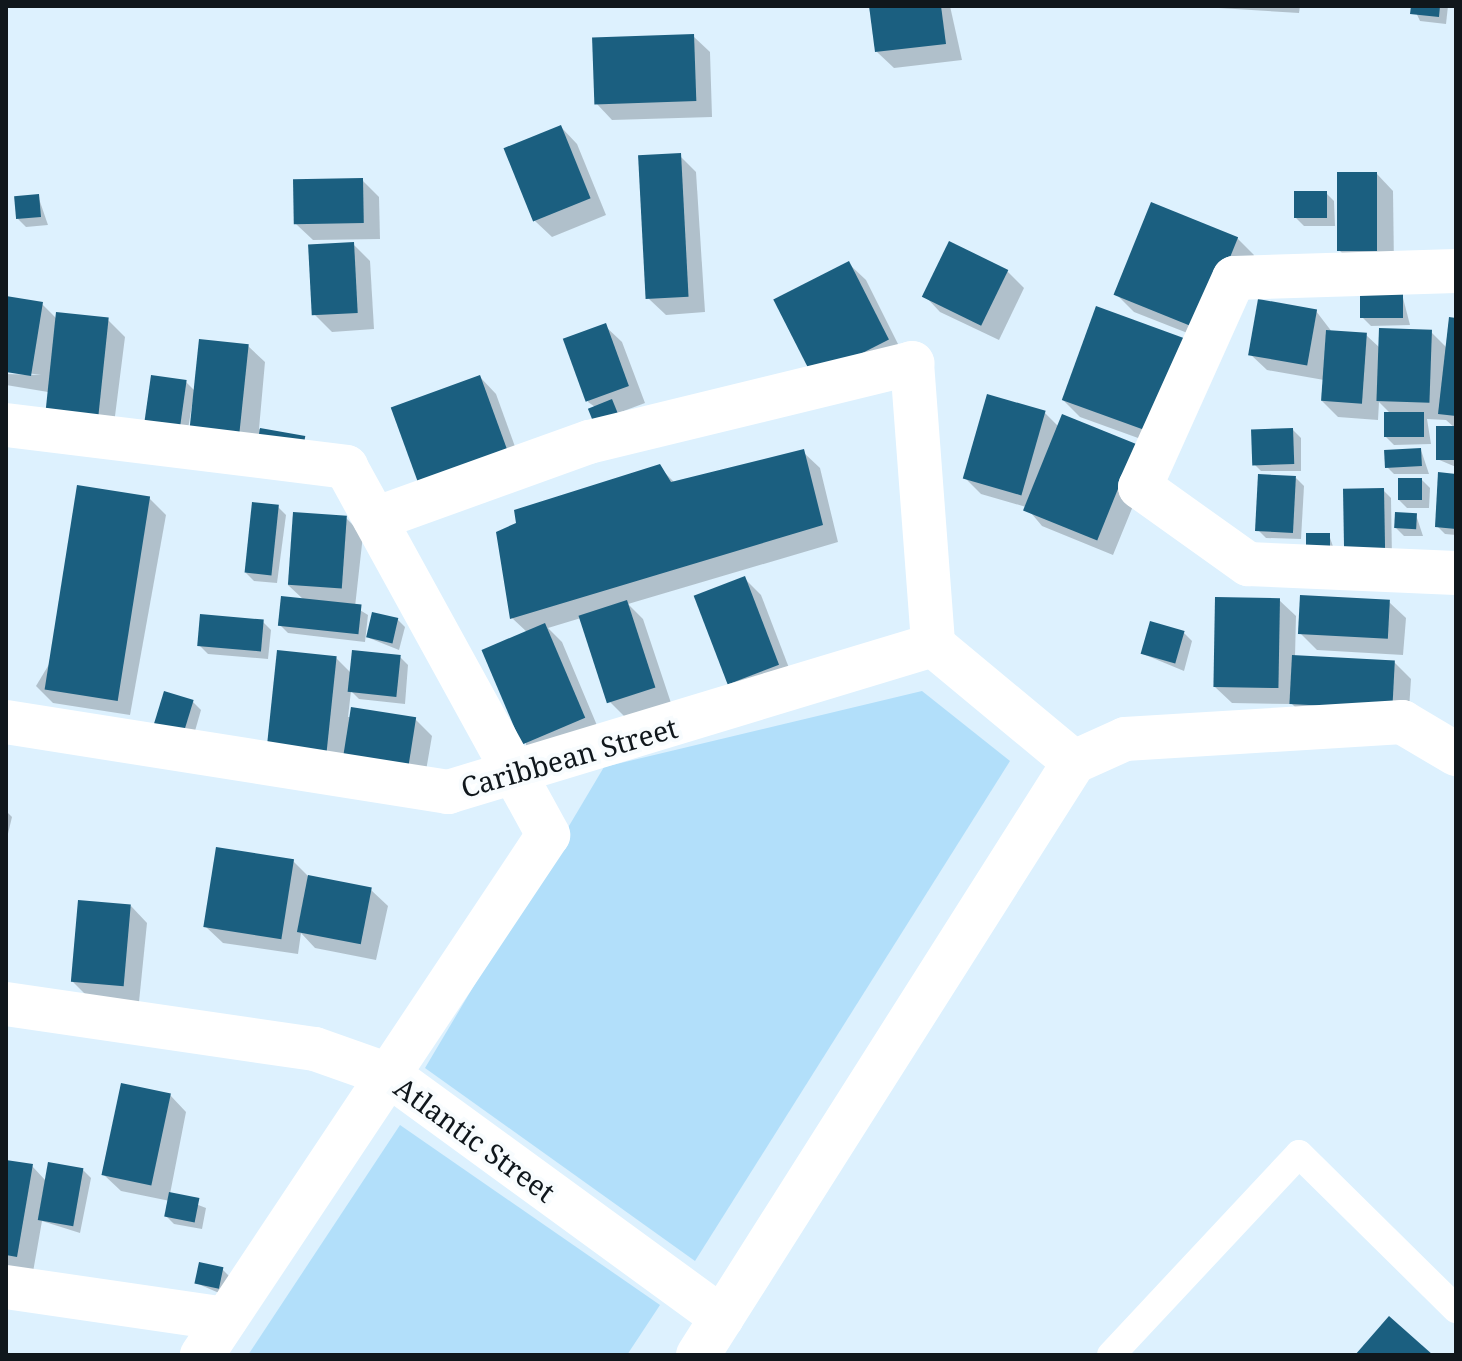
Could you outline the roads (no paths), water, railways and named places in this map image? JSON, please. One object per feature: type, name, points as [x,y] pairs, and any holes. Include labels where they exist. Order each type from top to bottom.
[{"type":"street","points":[[1456,271],[1234,278],[1140,487],[1248,564],[1456,573]]},
{"type":"street","points":[[375,519],[589,442],[912,363],[933,645],[1074,762]]},
{"type":"street","points":[[6,425],[346,467],[548,835],[202,1355]]},
{"type":"street","name":"Caribbean Street","points":[[6,722],[448,792],[515,775],[933,645]]},
{"type":"street","points":[[698,1355],[1074,762],[1125,739],[1402,722],[1456,754]]},
{"type":"street","name":"Atlantic Street","points":[[6,1004],[315,1049],[389,1075],[722,1318]]},
{"type":"street","points":[[6,1287],[226,1319]]},
{"type":"lane","points":[[1111,1355],[1299,1154],[1456,1309]]}]
